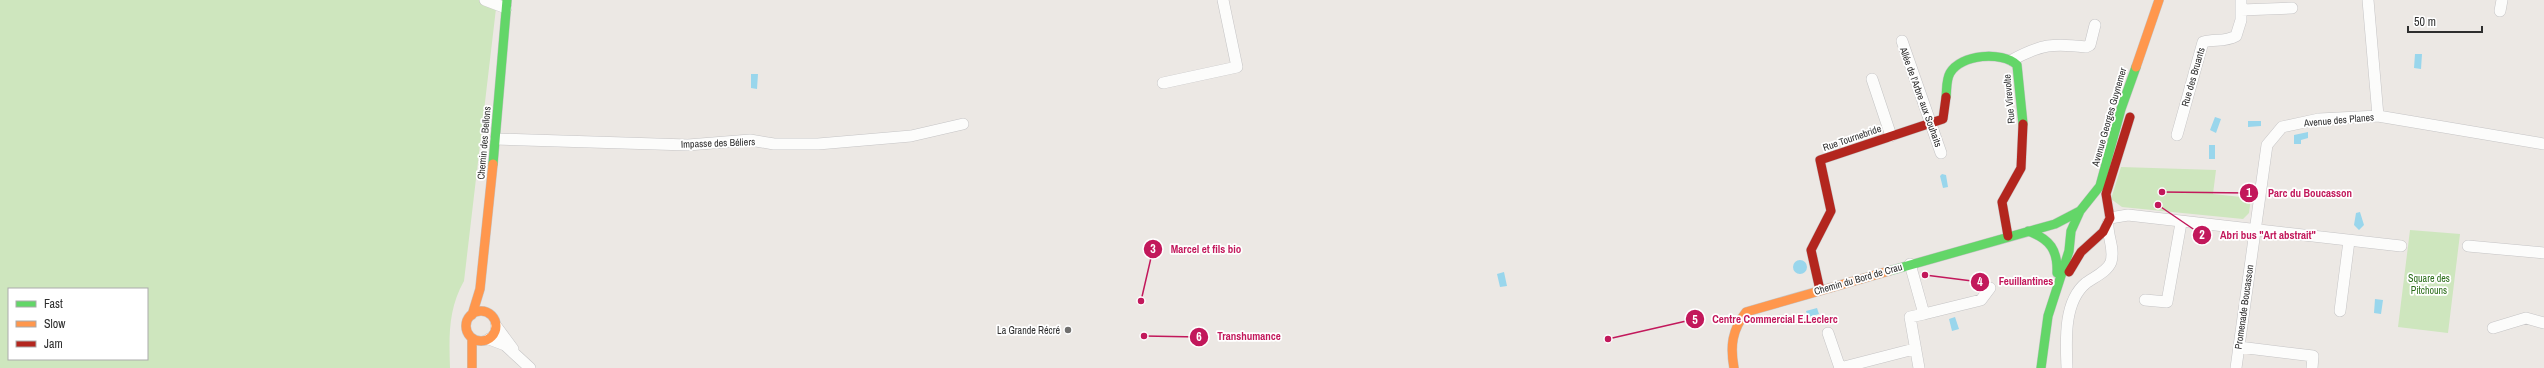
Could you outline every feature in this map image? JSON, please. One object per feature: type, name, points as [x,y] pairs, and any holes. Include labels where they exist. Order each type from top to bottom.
[{"type":"main road","name":"Avenue Georges Guynemer","points":[[2042,368],[2048,316],[2071,237],[2080,211],[2090,200],[2103,177],[2121,109],[2159,0]]},
{"type":"main road","name":"Chemin des Bellons","points":[[472,315],[480,289],[496,139],[506,4]]},
{"type":"main road","name":"Avenue Georges Guynemer","points":[[2109,220],[2106,194],[2122,148],[2131,113],[2146,39]]},
{"type":"main road","name":"Rue Virevolte","points":[[1930,123],[1943,119],[1946,110],[1947,82],[1951,71],[1959,64],[1997,55],[2012,60],[2017,65],[2023,117],[2021,168],[2002,202],[2002,212],[2008,236]]},
{"type":"main road","name":"Rue Tournebride","points":[[1820,290],[1811,250],[1831,211],[1820,160],[1930,123]]},
{"type":"main road","points":[[2090,200],[2098,198],[2107,204]]},
{"type":"main road","name":"Chemin du Bord de Crau","points":[[1734,368],[1730,343],[1732,332],[1737,322],[1746,312],[2008,236],[2055,224],[2080,211]]},
{"type":"main road","points":[[2046,368],[2056,310],[2067,275],[2078,256],[2090,245],[2109,220]]},
{"type":"main road","points":[[2028,231],[2046,239],[2057,251],[2056,287]]},
{"type":"main road","name":"Chemin du Bord de Crau","points":[[2028,231],[2071,237]]},
{"type":"main road","points":[[2071,237],[2090,245]]},
{"type":"main road","name":"Chemin des Bellons","points":[[480,289],[487,313]]},
{"type":"main road","points":[[479,312],[487,313],[493,318],[496,326],[472,367],[472,338],[467,324],[472,315],[479,312]]},
{"type":"main road","points":[[472,338],[487,340]]},
{"type":"street","points":[[484,0],[506,4]]},
{"type":"street","points":[[1164,83],[1237,67],[1224,0]]},
{"type":"street","points":[[2368,0],[2378,116]]},
{"type":"street","points":[[2241,5],[2292,8]]},
{"type":"street","name":"Rue des Bruants","points":[[2177,135],[2203,42],[2214,39],[2226,42],[2236,36],[2241,20],[2241,5]]},
{"type":"street","points":[[2012,60],[2026,52],[2055,43],[2086,47],[2090,45],[2095,25]]},
{"type":"street","name":"Allée de l'Arbre aux Souhaits","points":[[1902,41],[1941,153]]},
{"type":"street","points":[[1872,79],[1892,136]]},
{"type":"street","name":"Avenue des Planes","points":[[2252,246],[2266,145],[2282,127],[2319,120],[2378,116],[2544,144]]},
{"type":"street","name":"Impasse des Béliers","points":[[496,139],[688,145],[750,140],[774,144],[818,144],[911,136],[963,124]]},
{"type":"street","points":[[2107,204],[2128,215],[2181,223],[2401,246]]},
{"type":"street","points":[[2067,368],[2066,333],[2069,314],[2075,298],[2081,288],[2109,266],[2113,250],[2108,234],[2109,220],[2128,215]]},
{"type":"street","points":[[2145,300],[2166,302],[2181,223]]},
{"type":"street","points":[[2340,311],[2350,241]]},
{"type":"street","points":[[2090,245],[2113,250]]},
{"type":"street","name":"Promenade Boucasson","points":[[2236,368],[2252,246]]},
{"type":"street","points":[[2468,246],[2544,253]]},
{"type":"street","points":[[1910,264],[1924,314]]},
{"type":"street","points":[[1919,368],[1914,349],[1910,317],[1981,300],[1990,288]]},
{"type":"street","points":[[2493,328],[2526,318],[2544,323]]},
{"type":"street","points":[[496,326],[515,353],[530,368]]},
{"type":"street","points":[[1828,332],[1840,368],[1914,349]]},
{"type":"street","points":[[487,340],[515,353]]},
{"type":"street","points":[[2239,347],[2313,356],[2312,368]]},
{"type":"green space","points":[[0,0],[497,0],[464,281],[452,313],[450,334],[450,368],[0,368]]},
{"type":"green space","points":[[2121,167],[2216,170],[2213,194],[2251,198],[2249,213],[2243,219],[2122,207],[2111,199]]},
{"type":"green space","name":"Square des Pitchouns","points":[[2410,230],[2460,234],[2448,333],[2398,327]]},
{"type":"water","points":[[2415,54],[2422,54],[2421,69],[2414,68]]},
{"type":"water","points":[[751,74],[758,74],[757,89],[751,88]]},
{"type":"water","points":[[2215,117],[2221,119],[2216,133],[2210,130]]},
{"type":"water","points":[[2248,121],[2261,121],[2261,126],[2248,127]]},
{"type":"water","points":[[2308,132],[2308,138],[2301,140],[2301,144],[2294,144],[2294,135]]},
{"type":"water","points":[[2209,145],[2215,145],[2215,159],[2209,159]]},
{"type":"water","points":[[1942,174],[1946,175],[1948,187],[1943,188],[1940,176]]},
{"type":"water","points":[[2360,212],[2364,225],[2359,230],[2354,225],[2356,213]]},
{"type":"water","points":[[1800,260],[1805,262],[1807,267],[1805,272],[1800,274],[1795,272],[1793,267],[1795,262]]},
{"type":"water","points":[[1504,272],[1507,286],[1500,287],[1497,274]]},
{"type":"water","points":[[2375,299],[2383,300],[2381,314],[2374,313]]},
{"type":"water","points":[[1817,308],[1819,314],[1808,317],[1806,311]]},
{"type":"water","points":[[1955,317],[1959,329],[1952,331],[1949,319]]},
{"type":"traffic: fast","points":[[493,164],[507,0]]},
{"type":"traffic: fast","points":[[1946,97],[1947,82],[1950,73],[1955,67],[1972,58],[1992,56],[2002,58],[2017,65],[2023,124]]},
{"type":"traffic: fast","points":[[2041,368],[2048,316],[2069,251],[2071,231],[2080,211],[2100,186],[2121,109],[2136,67]]},
{"type":"traffic: fast","points":[[1889,271],[2055,224],[2080,211]]},
{"type":"traffic: fast","points":[[2028,231],[2036,234],[2051,246],[2056,258],[2057,273]]},
{"type":"traffic: slow","points":[[2136,67],[2159,0]]},
{"type":"traffic: slow","points":[[472,315],[480,289],[493,164]]},
{"type":"traffic: slow","points":[[1734,368],[1732,352],[1733,338],[1738,325],[1746,312],[1889,271]]},
{"type":"traffic: slow","points":[[481,311],[487,312],[495,320],[496,326],[495,332],[487,340],[481,341],[475,340],[467,332],[466,326],[467,320],[475,312],[481,311]]},
{"type":"traffic: slow","points":[[472,338],[472,368]]},
{"type":"traffic: jam","points":[[1820,290],[1811,250],[1831,211],[1820,160],[1943,119],[1946,97]]},
{"type":"traffic: jam","points":[[2069,272],[2081,252],[2103,232],[2110,218],[2106,194],[2130,117]]},
{"type":"traffic: jam","points":[[2008,236],[2002,202],[2021,168],[2023,124]]},
{"type":"place","name":"Parc du Boucasson","points":[[2162,192]]},
{"type":"place","name":"Abri bus \"Art abstrait\"","points":[[2158,205]]},
{"type":"place","name":"Feuillantines","points":[[1925,275]]},
{"type":"place","name":"Marcel et fils bio","points":[[1141,301]]},
{"type":"place","name":"La Grande Récré","points":[[1068,330]]},
{"type":"place","name":"Transhumance","points":[[1144,336]]},
{"type":"place","name":"Centre Commercial E.Leclerc","points":[[1608,339]]}]
